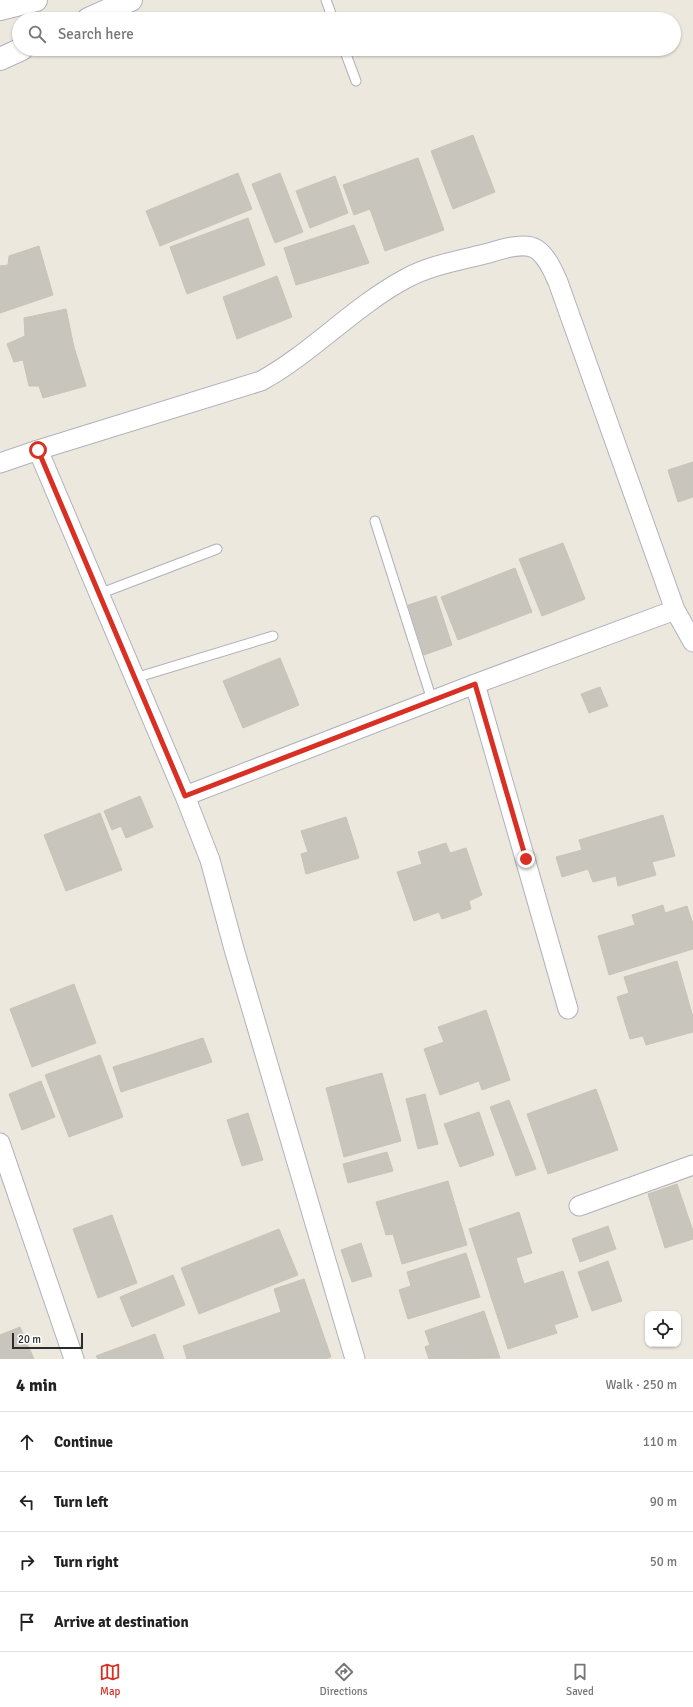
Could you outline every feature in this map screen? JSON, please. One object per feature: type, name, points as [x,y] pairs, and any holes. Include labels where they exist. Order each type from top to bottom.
[{"type":"main road","points":[[0,9],[36,0]]},
{"type":"main road","points":[[104,12],[131,0]]},
{"type":"main road","points":[[0,59],[12,54]]},
{"type":"street","points":[[0,463],[261,381],[280,370],[405,278],[435,266],[516,246],[536,249],[549,264],[558,282],[675,610],[693,642]]},
{"type":"street","points":[[38,450],[185,796],[210,860],[236,956],[355,1359]]},
{"type":"street","points":[[185,796],[432,700],[675,610]]},
{"type":"street","points":[[475,684],[568,1009]]},
{"type":"street","points":[[0,1143],[74,1359]]},
{"type":"street","points":[[579,1206],[693,1165]]},
{"type":"lane","points":[[326,0],[330,12]]},
{"type":"lane","points":[[347,56],[356,81]]},
{"type":"lane","points":[[375,521],[432,700]]},
{"type":"lane","points":[[99,594],[217,550]]},
{"type":"lane","points":[[135,678],[273,636]]},
{"type":"building","points":[[473,135],[495,192],[453,209],[431,151]]},
{"type":"building","points":[[418,158],[444,230],[385,251],[370,209],[354,215],[343,185]]},
{"type":"building","points":[[238,173],[252,209],[160,246],[146,211]]},
{"type":"building","points":[[280,173],[303,232],[275,243],[252,184]]},
{"type":"building","points":[[335,176],[348,213],[310,228],[296,191]]},
{"type":"building","points":[[248,218],[265,265],[187,294],[170,247]]},
{"type":"building","points":[[354,225],[369,263],[296,285],[284,248]]},
{"type":"building","points":[[39,246],[53,295],[0,313],[0,266],[8,265],[9,256]]},
{"type":"building","points":[[277,276],[292,317],[237,339],[223,297]]},
{"type":"building","points":[[66,309],[74,347],[86,386],[43,398],[39,386],[29,386],[23,360],[14,362],[7,344],[25,336],[24,318]]},
{"type":"building","points":[[693,462],[693,497],[678,502],[668,470]]},
{"type":"building","points":[[563,543],[585,599],[542,616],[519,559]]},
{"type":"building","points":[[515,568],[532,612],[458,640],[441,597]]},
{"type":"building","points":[[436,596],[452,645],[424,655],[408,605]]},
{"type":"building","points":[[280,658],[299,705],[243,728],[223,681]]},
{"type":"building","points":[[600,687],[608,706],[589,713],[581,694]]},
{"type":"building","points":[[140,796],[153,827],[126,838],[121,826],[112,830],[104,811]]},
{"type":"building","points":[[100,813],[122,870],[66,891],[44,835]]},
{"type":"building","points":[[663,815],[675,856],[652,862],[656,875],[618,886],[616,876],[593,882],[588,869],[562,877],[556,857],[582,850],[579,840]]},
{"type":"building","points":[[346,817],[359,858],[306,874],[301,854],[308,852],[301,831]]},
{"type":"building","points":[[446,843],[450,853],[466,848],[482,895],[469,901],[471,909],[442,919],[439,912],[414,921],[397,872],[422,864],[418,852]]},
{"type":"building","points":[[663,905],[665,913],[687,906],[693,924],[693,949],[609,975],[598,936],[635,925],[632,915]]},
{"type":"building","points":[[677,961],[693,1017],[693,1032],[646,1045],[643,1036],[630,1039],[617,997],[629,993],[624,977]]},
{"type":"building","points":[[74,984],[96,1043],[32,1067],[10,1009]]},
{"type":"building","points":[[486,1010],[510,1080],[482,1090],[479,1081],[440,1095],[424,1049],[444,1042],[438,1027]]},
{"type":"building","points":[[203,1038],[212,1062],[121,1092],[113,1067]]},
{"type":"building","points":[[100,1055],[123,1117],[69,1137],[45,1075]]},
{"type":"building","points":[[382,1073],[401,1141],[344,1157],[326,1088]]},
{"type":"building","points":[[41,1081],[55,1117],[22,1130],[9,1094]]},
{"type":"building","points":[[596,1089],[618,1150],[548,1174],[527,1114]]},
{"type":"building","points":[[425,1094],[438,1144],[418,1149],[406,1099]]},
{"type":"building","points":[[509,1100],[536,1169],[516,1176],[490,1107]]},
{"type":"building","points":[[479,1112],[494,1155],[460,1167],[444,1124]]},
{"type":"building","points":[[248,1113],[263,1160],[242,1166],[227,1120]]},
{"type":"building","points":[[387,1152],[393,1171],[348,1183],[343,1164]]},
{"type":"building","points":[[448,1181],[467,1245],[402,1264],[393,1234],[386,1235],[376,1202]]},
{"type":"building","points":[[677,1184],[693,1231],[693,1239],[665,1248],[648,1194]]},
{"type":"building","points":[[519,1212],[532,1253],[516,1258],[524,1284],[563,1271],[578,1317],[554,1325],[557,1333],[508,1349],[469,1229]]},
{"type":"building","points":[[112,1215],[137,1283],[98,1298],[73,1229]]},
{"type":"building","points":[[608,1226],[616,1249],[580,1262],[572,1239]]},
{"type":"building","points":[[279,1229],[298,1275],[199,1314],[181,1268]]},
{"type":"building","points":[[361,1243],[372,1276],[352,1282],[341,1250]]},
{"type":"building","points":[[466,1253],[480,1297],[408,1319],[399,1290],[411,1286],[407,1272]]},
{"type":"building","points":[[608,1261],[622,1301],[592,1311],[578,1272]]},
{"type":"building","points":[[173,1275],[185,1305],[132,1327],[120,1297]]},
{"type":"building","points":[[304,1279],[331,1357],[326,1359],[187,1359],[183,1346],[281,1312],[274,1289]]},
{"type":"building","points":[[484,1311],[500,1358],[429,1359],[425,1347],[430,1345],[425,1331]]},
{"type":"building","points":[[20,1327],[34,1359],[0,1359],[0,1335]]},
{"type":"building","points":[[155,1334],[164,1359],[98,1359],[96,1356]]},
{"type":"route","points":[[38,450],[185,796],[331,738],[475,684],[526,859]]}]
